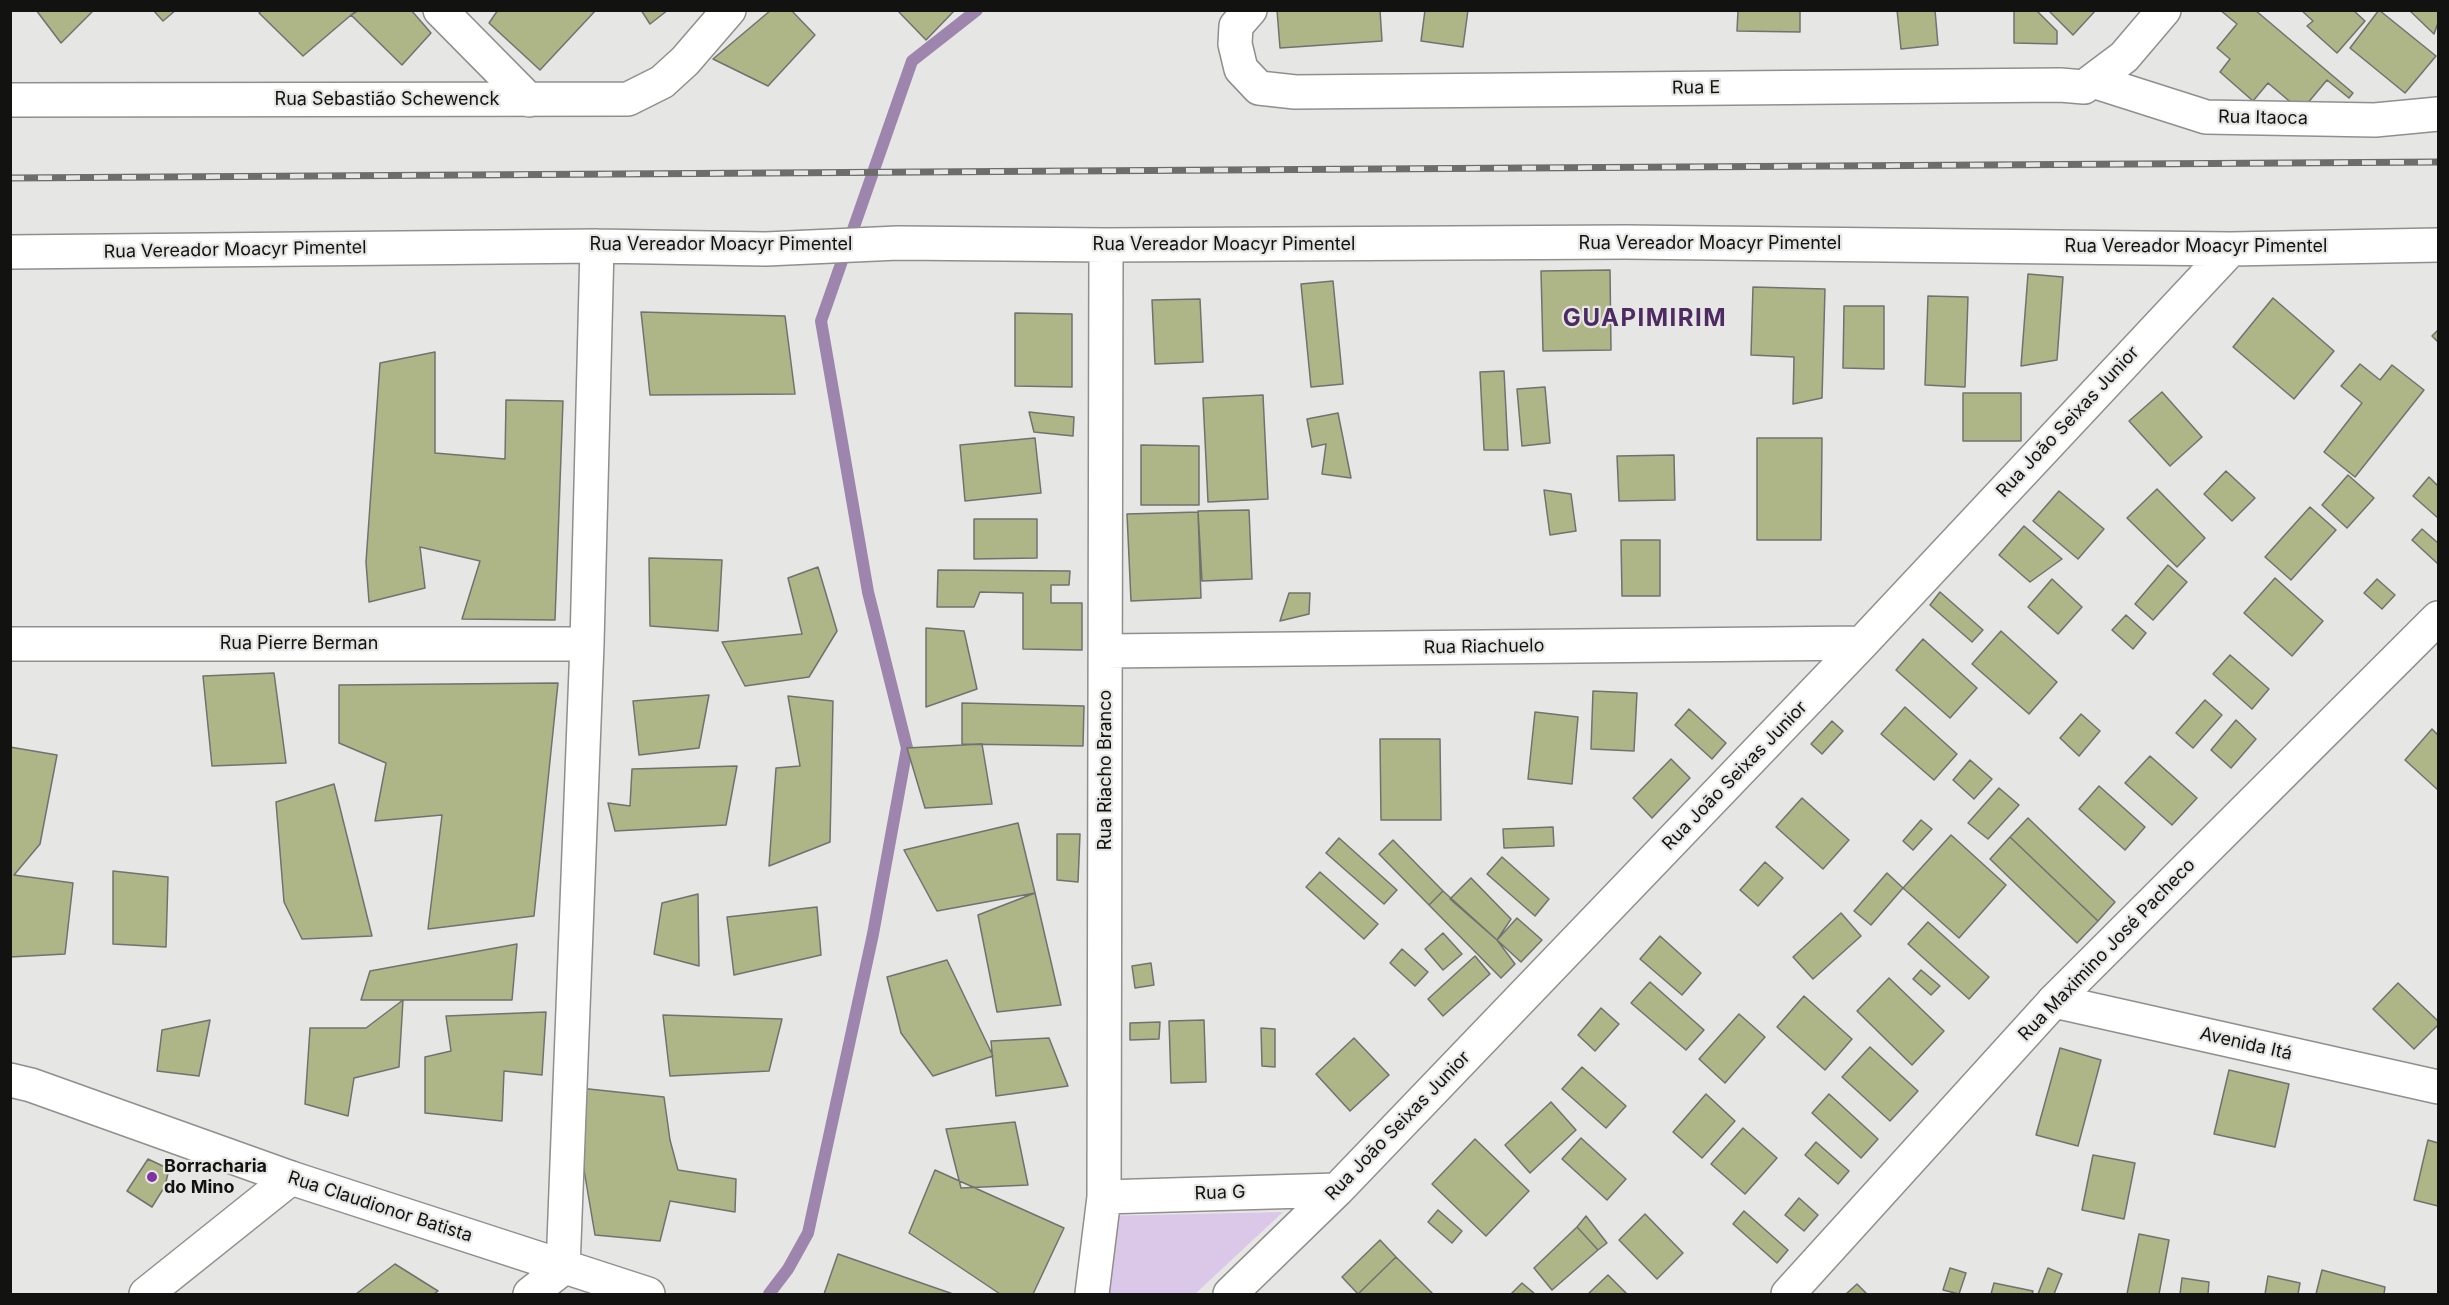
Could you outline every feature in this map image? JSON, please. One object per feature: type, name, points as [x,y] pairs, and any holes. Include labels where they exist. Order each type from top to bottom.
[{"type":"street","points":[[440,10],[528,100]]},
{"type":"street","name":"Rua Sebastião Schewenck","points":[[10,100],[628,99],[662,82],[685,62],[729,10]]},
{"type":"street","name":"Rua E","points":[[1250,10],[1236,26],[1235,44],[1241,69],[1258,88],[1306,92],[2060,85],[2084,87],[2124,57],[2164,10]]},
{"type":"street","name":"Rua Itaoca","points":[[2093,81],[2206,117],[2376,120],[2439,114]]},
{"type":"street","name":"Rua Vereador Moacyr Pimentel","points":[[10,252],[597,246],[765,249],[898,243],[1106,245],[1626,242],[2231,249],[2439,245]]},
{"type":"street","name":"Rua Riacho Branco","points":[[1092,1294],[1104,1197],[1106,245]]},
{"type":"street","points":[[530,1294],[563,1268],[587,644],[597,246]]},
{"type":"street","name":"Rua João Seixas Junior","points":[[1230,1294],[1336,1190],[1862,643],[2231,249]]},
{"type":"street","name":"Rua Maximino José Pacheco","points":[[1788,1294],[2054,1001],[2439,618]]},
{"type":"street","name":"Rua Riachuelo","points":[[1106,651],[1862,643]]},
{"type":"street","name":"Rua Pierre Berman","points":[[10,644],[587,644]]},
{"type":"street","name":"Avenida Itá","points":[[2054,1001],[2439,1087]]},
{"type":"street","name":"Rua Claudionor Batista","points":[[10,1080],[42,1089],[291,1178],[648,1294]]},
{"type":"street","points":[[146,1294],[291,1178]]},
{"type":"street","name":"Rua G","points":[[1104,1197],[1336,1190]]},
{"type":"shaded area","points":[[1283,1212],[1195,1294],[1102,1294],[1105,1216]]},
{"type":"building","points":[[36,10],[94,10],[61,43]]},
{"type":"building","points":[[153,10],[176,10],[163,21]]},
{"type":"building","points":[[262,10],[357,10],[303,56],[259,13]]},
{"type":"building","points":[[359,10],[411,10],[431,33],[402,65],[351,15]]},
{"type":"building","points":[[498,10],[596,10],[540,70],[489,23]]},
{"type":"building","points":[[641,10],[668,10],[650,24]]},
{"type":"building","points":[[771,10],[791,10],[815,35],[768,86],[713,59]]},
{"type":"building","points":[[897,10],[955,10],[926,40]]},
{"type":"building","points":[[1277,10],[1380,10],[1382,41],[1280,48]]},
{"type":"building","points":[[1425,10],[1468,10],[1463,47],[1421,41]]},
{"type":"building","points":[[1738,10],[1800,10],[1800,32],[1737,31]]},
{"type":"building","points":[[1897,10],[1935,10],[1938,45],[1901,49]]},
{"type":"building","points":[[2014,10],[2036,10],[2057,31],[2057,44],[2014,43]]},
{"type":"building","points":[[2048,10],[2096,10],[2073,35]]},
{"type":"building","points":[[2220,10],[2255,10],[2353,93],[2349,98],[2327,80],[2301,111],[2268,83],[2253,101],[2220,72],[2230,59],[2217,48],[2237,24]]},
{"type":"building","points":[[2301,10],[2353,10],[2365,21],[2337,53],[2307,26],[2313,21]]},
{"type":"building","points":[[2379,10],[2436,56],[2405,93],[2350,48]]},
{"type":"building","points":[[2409,10],[2438,10],[2438,23],[2434,34]]},
{"type":"building","points":[[1610,270],[1611,350],[1543,351],[1541,271]]},
{"type":"building","points":[[2028,274],[2063,277],[2057,360],[2021,366]]},
{"type":"building","points":[[1333,281],[1343,384],[1311,387],[1301,284]]},
{"type":"building","points":[[1753,287],[1825,289],[1822,398],[1793,404],[1794,357],[1751,355]]},
{"type":"building","points":[[1928,296],[1968,297],[1965,387],[1925,385]]},
{"type":"building","points":[[2273,298],[2334,351],[2294,399],[2233,347]]},
{"type":"building","points":[[1200,299],[1203,362],[1155,364],[1152,300]]},
{"type":"building","points":[[1844,306],[1884,306],[1884,369],[1843,368]]},
{"type":"building","points":[[641,312],[785,316],[795,394],[650,395]]},
{"type":"building","points":[[1015,313],[1072,314],[1072,387],[1015,386]]},
{"type":"building","points":[[2438,330],[2438,342],[2432,336]]},
{"type":"building","points":[[435,352],[435,453],[505,459],[506,400],[563,401],[555,620],[462,619],[480,561],[420,547],[425,588],[369,602],[366,562],[380,363]]},
{"type":"building","points":[[2360,364],[2380,380],[2392,365],[2424,390],[2355,477],[2324,452],[2362,403],[2341,386]]},
{"type":"building","points":[[1504,371],[1508,450],[1484,450],[1480,372]]},
{"type":"building","points":[[1545,387],[1550,443],[1522,446],[1517,389]]},
{"type":"building","points":[[2162,392],[2202,437],[2170,466],[2129,421]]},
{"type":"building","points":[[1963,393],[2021,393],[2021,441],[1963,441]]},
{"type":"building","points":[[1263,395],[1268,499],[1208,502],[1203,398]]},
{"type":"building","points":[[1029,412],[1074,417],[1073,436],[1034,432]]},
{"type":"building","points":[[1338,413],[1351,478],[1322,474],[1326,444],[1312,447],[1307,419]]},
{"type":"building","points":[[1035,438],[1041,493],[965,501],[960,445]]},
{"type":"building","points":[[1757,438],[1822,438],[1821,540],[1757,540]]},
{"type":"building","points":[[1141,445],[1199,446],[1199,505],[1141,505]]},
{"type":"building","points":[[1674,455],[1675,500],[1619,501],[1617,456]]},
{"type":"building","points":[[2226,471],[2255,498],[2232,521],[2204,494]]},
{"type":"building","points":[[2348,475],[2374,498],[2347,528],[2322,505]]},
{"type":"building","points":[[2429,477],[2438,486],[2438,518],[2413,496]]},
{"type":"building","points":[[2157,489],[2205,538],[2177,567],[2127,518]]},
{"type":"building","points":[[1544,490],[1571,494],[1576,531],[1550,535]]},
{"type":"building","points":[[2059,491],[2104,529],[2078,559],[2033,521]]},
{"type":"building","points":[[2310,507],[2336,530],[2291,580],[2265,557]]},
{"type":"building","points":[[1249,510],[1252,579],[1202,581],[1198,511]]},
{"type":"building","points":[[1198,512],[1201,598],[1131,601],[1127,514]]},
{"type":"building","points":[[974,519],[1037,519],[1037,558],[974,559]]},
{"type":"building","points":[[2024,526],[2062,559],[2030,582],[1999,555]]},
{"type":"building","points":[[2422,529],[2438,543],[2438,564],[2412,540]]},
{"type":"building","points":[[1621,540],[1660,540],[1660,596],[1622,596]]},
{"type":"building","points":[[649,558],[722,560],[718,631],[650,626]]},
{"type":"building","points":[[2168,565],[2187,582],[2153,620],[2135,604]]},
{"type":"building","points":[[818,567],[837,631],[809,677],[745,686],[722,642],[802,634],[788,578]]},
{"type":"building","points":[[938,570],[1070,571],[1069,585],[1051,585],[1051,603],[1082,603],[1082,650],[1023,649],[1023,593],[980,592],[974,607],[937,607]]},
{"type":"building","points":[[2275,578],[2323,621],[2292,656],[2244,613]]},
{"type":"building","points":[[2052,579],[2082,607],[2058,634],[2028,607]]},
{"type":"building","points":[[2377,579],[2395,595],[2382,609],[2364,593]]},
{"type":"building","points":[[1940,592],[1983,630],[1972,642],[1930,605]]},
{"type":"building","points":[[1289,593],[1310,593],[1309,614],[1280,621]]},
{"type":"building","points":[[2126,615],[2146,633],[2133,649],[2112,630]]},
{"type":"building","points":[[926,628],[964,631],[977,689],[926,707]]},
{"type":"building","points":[[2001,631],[2057,682],[2029,714],[1972,664]]},
{"type":"building","points":[[1923,639],[1977,688],[1950,718],[1896,670]]},
{"type":"building","points":[[2230,655],[2269,689],[2252,709],[2213,674]]},
{"type":"building","points":[[274,673],[286,763],[212,766],[203,676]]},
{"type":"building","points":[[558,683],[534,916],[428,929],[442,815],[375,821],[386,763],[339,743],[339,685]]},
{"type":"building","points":[[1593,691],[1637,693],[1634,751],[1591,749]]},
{"type":"building","points":[[709,695],[699,748],[639,755],[633,701]]},
{"type":"building","points":[[788,696],[833,701],[830,842],[769,866],[776,768],[800,766]]},
{"type":"building","points":[[2205,700],[2222,715],[2193,748],[2176,733]]},
{"type":"building","points":[[962,703],[1084,706],[1083,746],[962,744]]},
{"type":"building","points":[[1905,707],[1957,754],[1934,780],[1881,734]]},
{"type":"building","points":[[1689,709],[1726,743],[1712,759],[1675,725]]},
{"type":"building","points":[[1535,712],[1578,717],[1572,784],[1528,779]]},
{"type":"building","points":[[2081,714],[2100,731],[2079,756],[2060,738]]},
{"type":"building","points":[[2236,720],[2256,739],[2231,768],[2211,750]]},
{"type":"building","points":[[1832,721],[1843,731],[1822,754],[1811,744]]},
{"type":"building","points":[[2432,729],[2438,735],[2438,790],[2405,760]]},
{"type":"building","points":[[1380,739],[1440,739],[1441,820],[1381,820]]},
{"type":"building","points":[[982,744],[992,804],[925,808],[907,748]]},
{"type":"building","points":[[10,747],[57,755],[40,844],[14,875],[73,883],[65,954],[10,957]]},
{"type":"building","points":[[2150,756],[2197,798],[2172,825],[2125,783]]},
{"type":"building","points":[[1671,759],[1690,778],[1652,818],[1633,798]]},
{"type":"building","points":[[1970,760],[1992,779],[1974,799],[1953,780]]},
{"type":"building","points":[[737,766],[726,825],[615,831],[608,803],[630,806],[632,769]]},
{"type":"building","points":[[334,784],[372,936],[302,939],[284,902],[276,802]]},
{"type":"building","points":[[2099,786],[2145,827],[2125,850],[2079,809]]},
{"type":"building","points":[[1999,788],[2019,805],[1988,839],[1968,823]]},
{"type":"building","points":[[1802,798],[1849,840],[1823,869],[1776,827]]},
{"type":"building","points":[[2028,818],[2115,902],[2098,921],[2010,837]]},
{"type":"building","points":[[1921,820],[1932,829],[1913,850],[1903,841]]},
{"type":"building","points":[[1018,823],[1035,893],[937,911],[904,850]]},
{"type":"building","points":[[1553,827],[1554,846],[1504,848],[1503,829]]},
{"type":"building","points":[[1057,834],[1080,834],[1078,882],[1057,880]]},
{"type":"building","points":[[1951,835],[2006,885],[1959,938],[1903,888]]},
{"type":"building","points":[[2010,837],[2098,921],[2077,943],[1990,859]]},
{"type":"building","points":[[1339,838],[1397,890],[1384,904],[1326,853]]},
{"type":"building","points":[[1393,840],[1443,891],[1429,905],[1379,854]]},
{"type":"building","points":[[1502,857],[1549,899],[1535,916],[1487,874]]},
{"type":"building","points":[[1765,862],[1783,878],[1758,906],[1740,890]]},
{"type":"building","points":[[113,871],[168,877],[166,947],[113,944]]},
{"type":"building","points":[[1320,872],[1378,924],[1364,939],[1306,887]]},
{"type":"building","points":[[1887,873],[1903,888],[1871,925],[1854,911]]},
{"type":"building","points":[[1471,878],[1511,919],[1497,940],[1450,899]]},
{"type":"building","points":[[1443,891],[1497,940],[1515,964],[1501,978],[1429,905]]},
{"type":"building","points":[[1035,893],[1061,1005],[997,1012],[978,915]]},
{"type":"building","points":[[698,894],[699,966],[654,954],[662,903]]},
{"type":"building","points":[[817,907],[821,955],[734,975],[727,917]]},
{"type":"building","points":[[1841,913],[1861,936],[1813,979],[1793,957]]},
{"type":"building","points":[[1517,918],[1542,940],[1521,962],[1497,940]]},
{"type":"building","points":[[1928,922],[1989,977],[1969,999],[1908,944]]},
{"type":"building","points":[[1443,933],[1462,954],[1443,970],[1425,949]]},
{"type":"building","points":[[1660,936],[1701,973],[1682,995],[1640,959]]},
{"type":"building","points":[[517,944],[512,1000],[361,1000],[370,971]]},
{"type":"building","points":[[1402,949],[1428,972],[1415,986],[1390,963]]},
{"type":"building","points":[[1475,956],[1490,974],[1443,1016],[1428,999]]},
{"type":"building","points":[[947,960],[993,1056],[933,1076],[901,1033],[887,977]]},
{"type":"building","points":[[1151,963],[1154,985],[1135,988],[1132,966]]},
{"type":"building","points":[[1921,970],[1940,986],[1931,995],[1913,979]]},
{"type":"building","points":[[1889,978],[1944,1031],[1912,1065],[1857,1011]]},
{"type":"building","points":[[1650,982],[1704,1030],[1686,1050],[1631,1003]]},
{"type":"building","points":[[2398,983],[2438,1021],[2438,1025],[2414,1049],[2373,1009]]},
{"type":"building","points":[[1804,996],[1852,1039],[1825,1070],[1777,1027]]},
{"type":"building","points":[[403,1000],[399,1067],[354,1078],[348,1116],[305,1104],[310,1028],[366,1028]]},
{"type":"building","points":[[1601,1008],[1619,1024],[1595,1051],[1578,1035]]},
{"type":"building","points":[[546,1012],[542,1075],[504,1071],[502,1121],[425,1113],[425,1057],[451,1051],[446,1016]]},
{"type":"building","points":[[1739,1014],[1765,1037],[1725,1083],[1699,1059]]},
{"type":"building","points":[[663,1015],[782,1019],[769,1071],[670,1076]]},
{"type":"building","points":[[210,1020],[199,1076],[157,1071],[162,1030]]},
{"type":"building","points":[[1204,1020],[1206,1082],[1171,1083],[1169,1021]]},
{"type":"building","points":[[1160,1022],[1159,1039],[1130,1040],[1130,1023]]},
{"type":"building","points":[[1261,1028],[1275,1029],[1275,1067],[1262,1066]]},
{"type":"building","points":[[1049,1038],[1068,1086],[996,1096],[991,1041]]},
{"type":"building","points":[[1354,1038],[1389,1075],[1350,1111],[1316,1074]]},
{"type":"building","points":[[1870,1047],[1918,1091],[1890,1121],[1842,1077]]},
{"type":"building","points":[[2060,1048],[2101,1060],[2078,1146],[2036,1135]]},
{"type":"building","points":[[1582,1067],[1626,1106],[1606,1128],[1562,1089]]},
{"type":"building","points":[[2229,1070],[2289,1084],[2275,1147],[2214,1134]]},
{"type":"building","points":[[570,1087],[664,1097],[670,1140],[678,1170],[736,1179],[735,1212],[670,1201],[660,1241],[595,1235]]},
{"type":"building","points":[[1706,1094],[1735,1121],[1702,1158],[1673,1132]]},
{"type":"building","points":[[1829,1094],[1878,1139],[1861,1158],[1812,1113]]},
{"type":"building","points":[[1551,1102],[1576,1130],[1530,1173],[1505,1145]]},
{"type":"building","points":[[1015,1122],[1028,1185],[961,1188],[946,1129]]},
{"type":"building","points":[[1743,1128],[1777,1158],[1745,1194],[1711,1164]]},
{"type":"building","points":[[1581,1138],[1626,1179],[1607,1200],[1562,1159]]},
{"type":"building","points":[[1475,1139],[1529,1191],[1486,1236],[1432,1184]]},
{"type":"building","points":[[2428,1140],[2438,1143],[2438,1206],[2414,1200]]},
{"type":"building","points":[[1816,1142],[1849,1171],[1838,1184],[1805,1155]]},
{"type":"building","points":[[2093,1155],[2135,1163],[2124,1219],[2082,1210]]},
{"type":"building","name":"Borracharia do Mino","points":[[148,1159],[169,1169],[165,1186],[152,1207],[127,1191]]},
{"type":"building","points":[[935,1170],[1064,1228],[1033,1294],[1000,1294],[909,1233]]},
{"type":"building","points":[[1799,1198],[1818,1215],[1804,1231],[1785,1215]]},
{"type":"building","points":[[1438,1210],[1462,1231],[1452,1243],[1428,1222]]},
{"type":"building","points":[[1744,1211],[1788,1250],[1777,1263],[1733,1224]]},
{"type":"building","points":[[1645,1214],[1683,1253],[1657,1279],[1619,1240]]},
{"type":"building","points":[[1586,1216],[1607,1243],[1598,1250],[1577,1227]]},
{"type":"building","points":[[1577,1227],[1598,1250],[1552,1290],[1534,1268]]},
{"type":"building","points":[[2139,1234],[2169,1240],[2159,1294],[2127,1294]]},
{"type":"building","points":[[1380,1240],[1396,1257],[1358,1294],[1342,1277]]},
{"type":"building","points":[[838,1254],[953,1294],[824,1294]]},
{"type":"building","points":[[1396,1257],[1433,1294],[1358,1294]]},
{"type":"building","points":[[395,1264],[438,1291],[434,1294],[356,1294]]},
{"type":"building","points":[[1950,1268],[1966,1273],[1959,1294],[1943,1290]]},
{"type":"building","points":[[2048,1268],[2062,1274],[2054,1294],[2038,1294]]},
{"type":"building","points":[[2322,1270],[2385,1287],[2384,1294],[2316,1294]]},
{"type":"building","points":[[1608,1275],[1627,1294],[1588,1294]]},
{"type":"building","points":[[2268,1276],[2300,1283],[2298,1294],[2265,1294]]},
{"type":"building","points":[[2182,1278],[2209,1282],[2208,1294],[2180,1294]]},
{"type":"building","points":[[1522,1283],[1535,1294],[1511,1294]]},
{"type":"building","points":[[1994,1283],[2033,1291],[2032,1294],[1991,1294]]},
{"type":"building","points":[[1857,1284],[1867,1294],[1846,1294]]},
{"type":"waterway","points":[[769,1294],[788,1269],[808,1233],[873,934],[907,748],[868,592],[821,321],[912,61],[977,10]]},
{"type":"railway","points":[[10,178],[2438,162]]},
{"type":"place","name":"Borracharia do Mino","points":[[152,1177]]},
{"type":"district","name":"GUAPIMIRIM","points":[[1645,319]]}]
